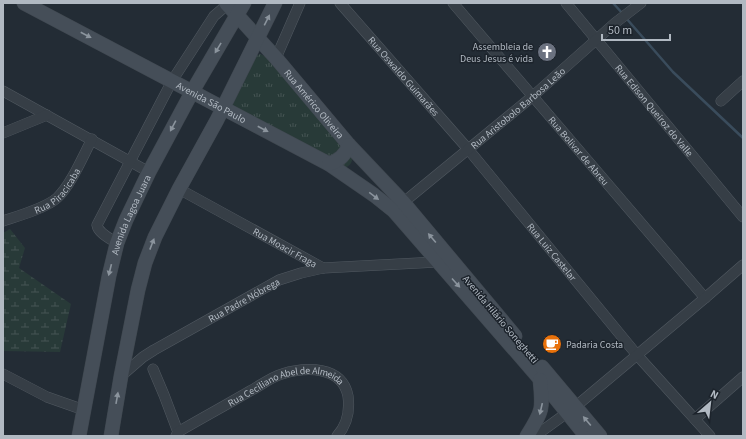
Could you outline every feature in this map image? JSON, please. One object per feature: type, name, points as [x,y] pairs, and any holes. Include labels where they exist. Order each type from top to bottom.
[{"type":"street","name":"Avenida São Paulo","points":[[24,3],[329,164],[374,195],[398,207]]},
{"type":"street","points":[[117,244],[100,232],[97,225],[172,81],[214,16],[227,3]]},
{"type":"street","name":"Rua Américo Oliveira","points":[[227,3],[241,9],[258,38],[349,145],[398,207]]},
{"type":"street","points":[[111,436],[121,376],[138,290],[145,263],[155,237],[179,189],[223,107],[275,3]]},
{"type":"street","points":[[276,58],[300,3]]},
{"type":"street","name":"Rua Oswaldo Guimarães","points":[[340,3],[468,149]]},
{"type":"street","name":"Rua Bolivar de Abreu","points":[[453,3],[705,298]]},
{"type":"street","name":"Rua Edison Queiroz do Valle","points":[[566,3],[743,217]]},
{"type":"street","name":"Rua Aristobolo Barbosa Leão","points":[[398,207],[533,96],[615,23],[640,3]]},
{"type":"street","name":"Avenida Lagoa Juara","points":[[79,436],[109,276],[117,244],[126,220],[149,172],[192,92],[241,9]]},
{"type":"street","points":[[721,102],[743,81]]},
{"type":"street","points":[[3,91],[92,139],[149,172]]},
{"type":"street","points":[[3,133],[47,115]]},
{"type":"street","name":"Rua Piracicaba","points":[[3,221],[48,204],[57,198],[67,186],[92,139]]},
{"type":"street","points":[[329,164],[343,156],[349,145]]},
{"type":"street","name":"Rua Luiz Castelar","points":[[468,149],[637,355],[710,436]]},
{"type":"street","name":"Rua Moacir Fraga","points":[[179,189],[323,268],[442,259]]},
{"type":"street","name":"Avenida Hilário Soneghetti","points":[[398,207],[571,410],[586,436]]},
{"type":"street","points":[[535,436],[571,410],[743,265]]},
{"type":"street","name":"Rua Padre Nóbrega","points":[[121,376],[142,357],[279,280],[323,268]]},
{"type":"street","name":"Avenida Hilário Soneghetti","points":[[501,327],[540,379],[600,436]]},
{"type":"street","points":[[153,369],[164,395],[177,434]]},
{"type":"street","name":"Rua Ceciliano Abel de Almeida","points":[[177,434],[280,374],[302,369],[318,370],[329,373],[338,379],[346,390],[349,404],[346,422],[342,431],[337,436]]},
{"type":"street","points":[[3,374],[47,397],[84,410]]},
{"type":"street","points":[[695,418],[743,377]]},
{"type":"street","points":[[528,436],[537,421],[542,404],[540,379]]},
{"type":"green space","points":[[260,54],[265,56],[353,156],[349,165],[344,168],[231,106],[256,56]]},
{"type":"green space","points":[[10,229],[25,248],[19,268],[71,304],[60,352],[3,351],[3,233]]},
{"type":"waterway","points":[[613,3],[623,14]]},
{"type":"waterway","points":[[626,18],[673,72],[743,138]]},
{"type":"place","name":"Assembleia de Deus Jesus é vida","points":[[547,52]]},
{"type":"place","name":"Padaria Costa","points":[[552,344]]}]
